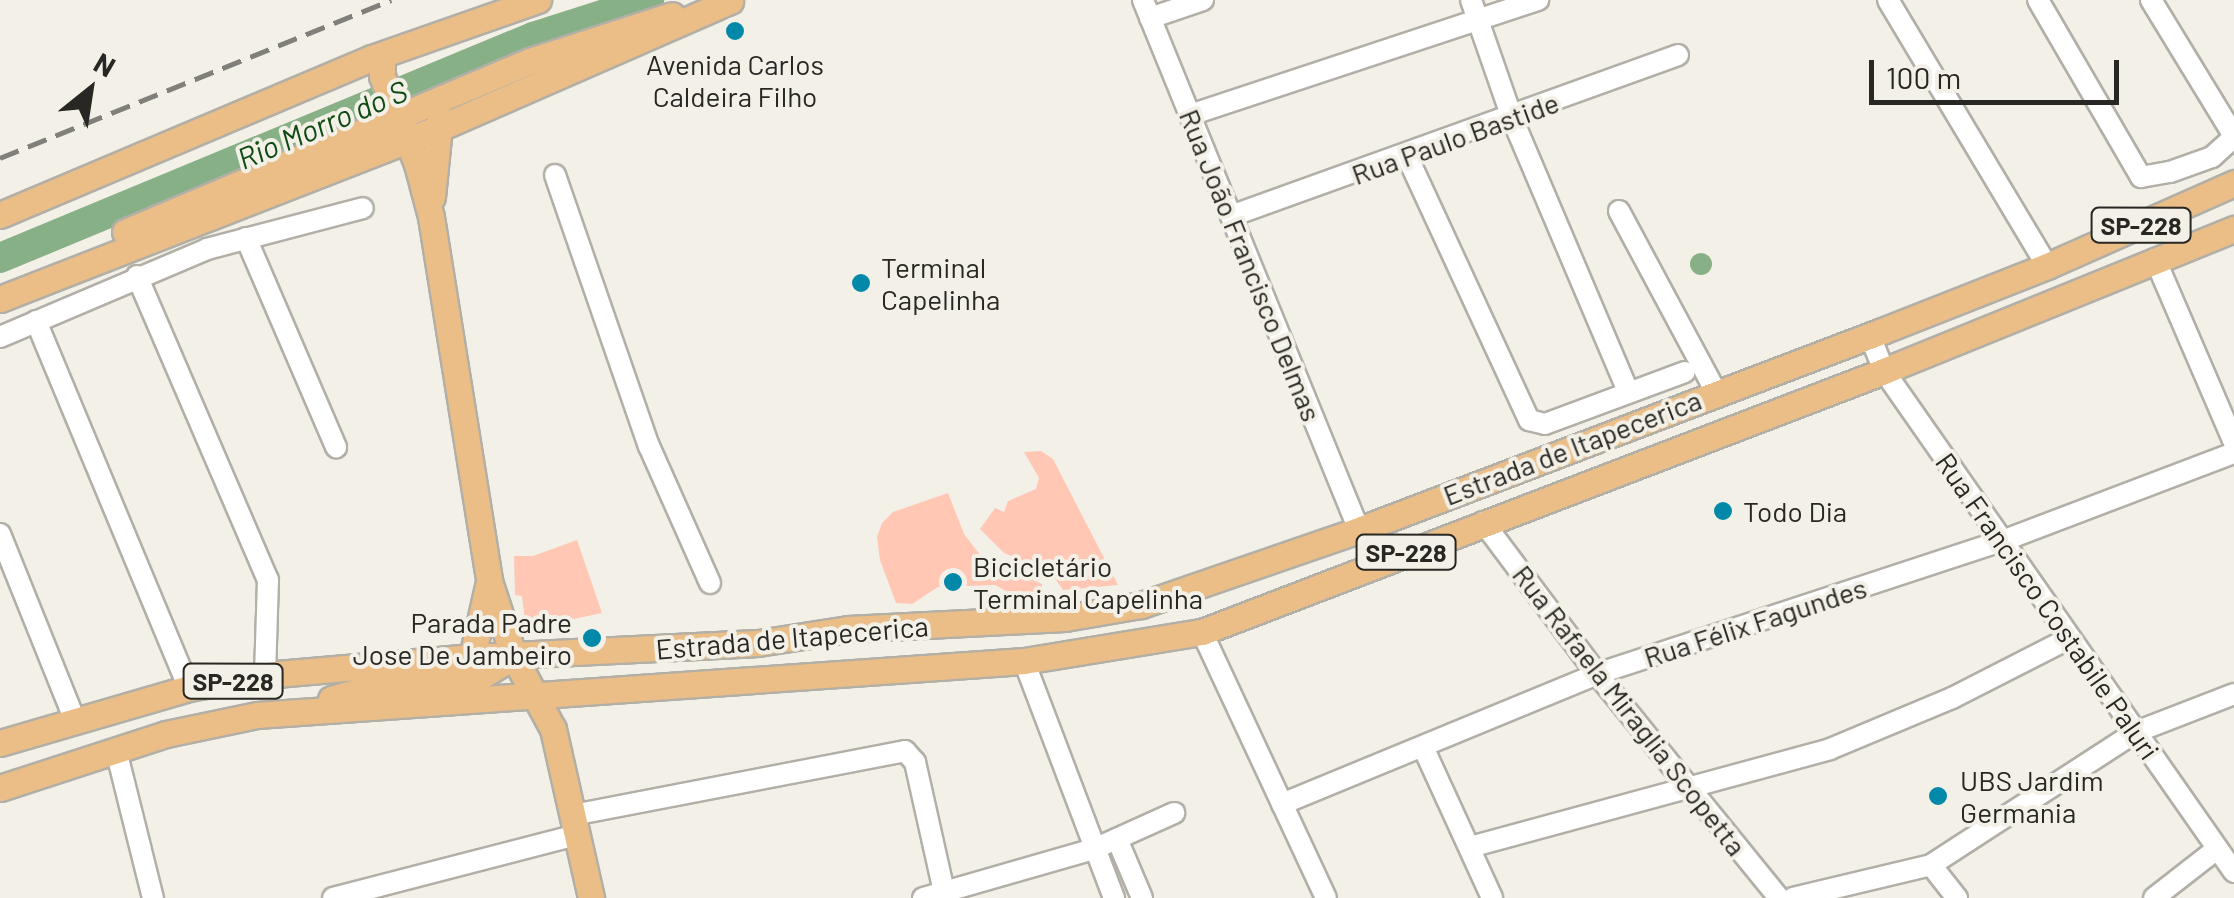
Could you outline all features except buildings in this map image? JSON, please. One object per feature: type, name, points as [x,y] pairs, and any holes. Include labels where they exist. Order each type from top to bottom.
[{"type":"main road","points":[[0,215],[382,55],[538,0]]},
{"type":"main road","points":[[0,284],[397,112],[446,97],[584,42],[731,0]]},
{"type":"main road","points":[[0,298],[397,112],[438,129],[731,0]]},
{"type":"main road","points":[[382,55],[431,217],[489,581],[514,656],[553,729],[591,898]]},
{"type":"main road","points":[[431,217],[438,129],[446,97]]},
{"type":"main road","name":"Estrada de Itapecerica","points":[[0,744],[74,718],[189,688],[265,675],[472,657],[758,642],[848,629],[1092,614],[1228,578],[1359,530],[2047,266],[2234,183]]},
{"type":"main road","name":"Estrada de Itapecerica","points":[[0,788],[116,750],[239,718],[1024,661],[1202,632],[1884,371],[2234,229]]},
{"type":"main road","points":[[1884,371],[1894,353],[1917,332],[2022,292],[2102,250],[2106,241]]},
{"type":"main road","points":[[472,657],[489,581]]},
{"type":"main road","points":[[536,695],[576,670],[681,664],[758,642]]},
{"type":"main road","points":[[299,711],[370,688],[483,674],[514,656]]},
{"type":"street","points":[[1146,9],[1203,0]]},
{"type":"street","points":[[1190,116],[1474,10],[1538,0]]},
{"type":"street","points":[[1888,0],[2047,266]]},
{"type":"street","points":[[2038,0],[2141,176],[2170,172],[2212,156],[2234,137],[2151,0]]},
{"type":"street","name":"Rua João Francisco Delmas","points":[[1146,9],[1359,530]]},
{"type":"street","points":[[1474,10],[1512,118],[1628,392]]},
{"type":"street","name":"Rua Paulo Bastide","points":[[1232,216],[1678,56]]},
{"type":"street","points":[[1407,156],[1529,420],[1545,424],[1684,372]]},
{"type":"street","points":[[556,175],[650,446],[710,583]]},
{"type":"street","points":[[0,338],[138,276],[246,238],[363,208]]},
{"type":"street","points":[[1619,211],[1716,392]]},
{"type":"street","points":[[246,238],[336,446]]},
{"type":"street","points":[[2155,259],[2234,442]]},
{"type":"street","points":[[138,276],[268,580],[265,675]]},
{"type":"street","points":[[36,321],[189,688]]},
{"type":"street","name":"Rua Francisco Costabile Paluri","points":[[1870,336],[1884,371],[2234,872]]},
{"type":"street","name":"Rua Félix Fagundes","points":[[1282,804],[1597,674],[2002,541],[2234,453]]},
{"type":"street","name":"Rua Rafaela Miraglia Scopetta","points":[[1482,522],[1597,674],[1779,898]]},
{"type":"street","points":[[0,534],[74,718]]},
{"type":"street","points":[[1202,632],[1326,898]]},
{"type":"street","points":[[1470,847],[1830,749],[1872,733],[2070,638]]},
{"type":"street","points":[[1024,661],[1114,898]]},
{"type":"street","points":[[1792,898],[1930,864],[2136,732],[2234,694]]},
{"type":"street","points":[[1423,748],[1492,898]]},
{"type":"street","points":[[116,750],[153,898]]},
{"type":"street","points":[[333,898],[575,825],[904,751],[915,762],[933,895],[1094,850],[1174,814]]},
{"type":"street","points":[[1117,839],[1142,898]]},
{"type":"street","points":[[2154,898],[2218,848]]},
{"type":"street","points":[[1930,864],[1957,898]]},
{"type":"shaded area","points":[[1701,253],[1709,256],[1709,272],[1701,275],[1693,272],[1690,264],[1693,256]]},
{"type":"shaded area","points":[[1041,451],[1053,459],[1118,585],[1063,590],[1051,573],[1004,553],[980,529],[995,508],[1004,512],[1008,501],[1036,489],[1039,478],[1024,452]]},
{"type":"shaded area","points":[[948,493],[964,534],[981,556],[1042,584],[1041,596],[1017,597],[995,585],[938,587],[912,604],[896,603],[880,560],[877,537],[882,523],[893,512]]},
{"type":"shaded area","points":[[577,540],[602,613],[526,629],[522,596],[515,595],[514,556],[533,556]]},
{"type":"waterway","name":"Rio Morro do S","points":[[0,258],[533,37],[649,0]]},
{"type":"railway","points":[[0,158],[391,0]]},
{"type":"place","name":"Avenida Carlos Caldeira Filho","points":[[735,31]]},
{"type":"place","name":"Terminal Capelinha","points":[[861,283]]},
{"type":"place","name":"Todo Dia","points":[[1723,511]]},
{"type":"place","name":"Bicicletário Terminal Capelinha","points":[[953,582]]},
{"type":"place","name":"Parada Padre Jose De Jambeiro","points":[[592,638]]},
{"type":"place","name":"UBS Jardim Germania","points":[[1938,796]]}]
